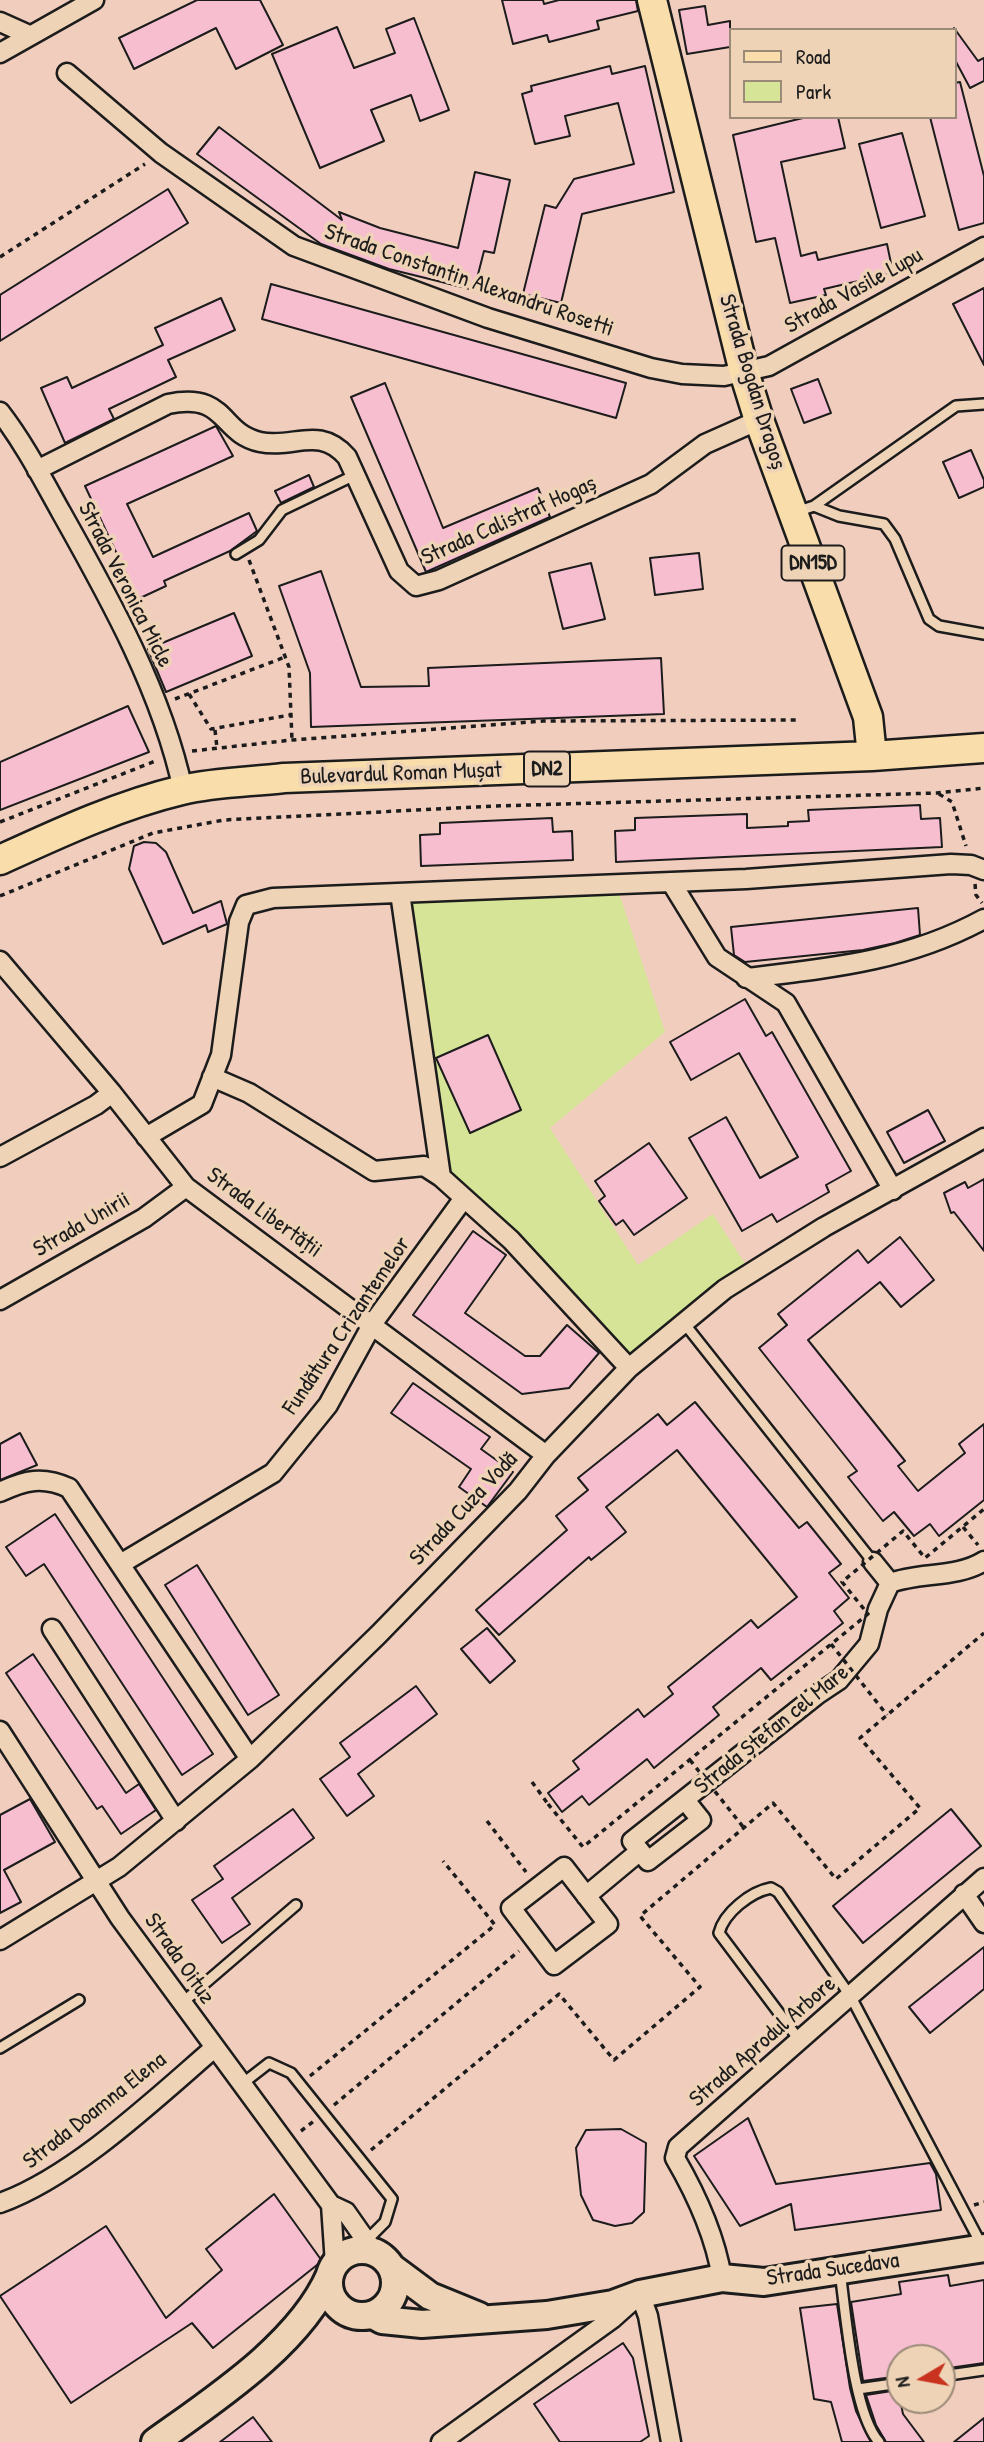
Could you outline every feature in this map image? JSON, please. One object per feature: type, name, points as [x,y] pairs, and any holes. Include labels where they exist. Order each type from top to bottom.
[{"type":"main road","name":"Strada Bogdan Dragoș","points":[[652,0],[744,372],[759,421],[804,509],[868,717],[872,756]]},
{"type":"main road","name":"Bulevardul Roman Mușat","points":[[0,860],[61,832],[183,790],[284,778],[872,756],[984,748]]},
{"type":"street","points":[[0,53],[94,0]]},
{"type":"street","points":[[0,22],[29,35]]},
{"type":"street","name":"Strada Constantin Alexandru Rosetti","points":[[67,73],[161,153],[294,246],[488,318],[650,368],[682,374],[724,376],[744,372]]},
{"type":"street","name":"Strada Vasile Lupu","points":[[744,372],[769,366],[984,247]]},
{"type":"street","name":"Strada Calistrat Hogaș","points":[[37,470],[168,404],[188,400],[206,403],[257,441],[317,439],[335,444],[347,457],[399,571],[416,586],[427,585],[651,484],[705,444],[759,421]]},
{"type":"street","name":"Strada Veronica Micle","points":[[0,412],[15,431],[37,470],[141,667],[176,753],[183,790]]},
{"type":"street","points":[[146,1137],[202,1104],[221,1055],[239,922],[246,905],[273,898],[978,868]]},
{"type":"street","points":[[671,882],[717,957],[786,1003],[893,1190]]},
{"type":"street","points":[[400,893],[441,1177]]},
{"type":"street","points":[[746,978],[875,962],[932,944],[984,919]]},
{"type":"street","name":"Strada Libertății","points":[[0,961],[112,1093],[186,1187],[373,1323],[546,1455]]},
{"type":"street","points":[[212,1077],[249,1093],[374,1171],[424,1166],[441,1177],[511,1240],[629,1368]]},
{"type":"street","points":[[0,1157],[96,1105],[112,1093]]},
{"type":"street","name":"Strada Cuza Vodă","points":[[0,1940],[97,1882],[250,1759],[388,1626],[518,1491],[546,1455],[629,1368],[724,1289],[824,1227],[984,1138]]},
{"type":"street","name":"Strada Unirii","points":[[0,1300],[144,1218],[186,1187]]},
{"type":"street","name":"Fundătura Crizantemelor","points":[[122,1563],[273,1473],[328,1405],[373,1323],[464,1198]]},
{"type":"street","points":[[0,1492],[31,1479],[51,1479],[69,1488],[122,1563],[250,1759]]},
{"type":"street","points":[[873,1562],[890,1583],[905,1578],[972,1568],[984,1560]]},
{"type":"street","name":"Strada Ștefan cel Mare","points":[[685,1800],[701,1820],[648,1861],[632,1841],[818,1694],[839,1681],[855,1665],[869,1644],[878,1608],[890,1583]]},
{"type":"street","points":[[52,1629],[176,1821]]},
{"type":"street","name":"Strada Oituz","points":[[0,1731],[97,1882],[181,2004],[331,2205],[346,2212],[378,2253]]},
{"type":"street","name":"Strada Ștefan cel Mare","points":[[586,1896],[640,1851]]},
{"type":"street","points":[[564,1867],[608,1924],[554,1965],[511,1908],[538,1888],[564,1867]]},
{"type":"street","name":"Strada Aprodul Arbore","points":[[722,2278],[718,2255],[688,2180],[675,2158],[678,2147],[801,2043],[984,1878]]},
{"type":"street","points":[[964,1894],[984,1923]]},
{"type":"street","name":"Strada Doamna Elena","points":[[0,2203],[28,2193],[88,2152],[214,2049]]},
{"type":"street","points":[[331,2205],[332,2270],[329,2285],[335,2303],[351,2315],[367,2316]]},
{"type":"street","name":"Strada Sucedava","points":[[367,2316],[422,2324],[547,2315],[613,2304],[640,2294],[722,2278],[764,2282],[984,2248]]},
{"type":"street","points":[[155,2442],[217,2397],[286,2337],[319,2300],[332,2270],[352,2251],[378,2253],[395,2276],[389,2304],[367,2316],[322,2322],[286,2337]]},
{"type":"street","name":"Strada Sucedava","points":[[378,2253],[430,2296],[484,2318]]},
{"type":"street","points":[[442,2442],[612,2319],[640,2294],[648,2316],[671,2442]]},
{"type":"lane","points":[[804,509],[956,406],[984,404]]},
{"type":"lane","points":[[240,552],[264,535],[282,510],[355,475]]},
{"type":"lane","points":[[804,509],[884,524],[895,539],[929,619],[939,626],[984,634]]},
{"type":"lane","points":[[684,1323],[873,1562]]},
{"type":"lane","points":[[801,2043],[719,1933],[725,1916],[763,1890],[771,1888],[778,1892],[851,1997],[984,2248]]},
{"type":"lane","points":[[181,2004],[296,1905]]},
{"type":"lane","points":[[0,2048],[79,2000]]},
{"type":"lane","points":[[242,2084],[269,2063],[291,2073],[361,2158],[392,2199],[378,2253]]},
{"type":"lane","points":[[839,2270],[866,2424],[879,2442]]},
{"type":"lane","points":[[956,2374],[984,2370]]},
{"type":"lane","points":[[858,2389],[886,2385]]},
{"type":"path","points":[[0,257],[161,153]]},
{"type":"path","points":[[240,552],[289,667],[292,740]]},
{"type":"path","points":[[157,706],[285,657]]},
{"type":"path","points":[[189,694],[207,726],[215,730],[290,715]]},
{"type":"path","points":[[0,822],[176,753],[292,740],[542,721],[798,720]]},
{"type":"path","points":[[215,730],[218,748]]},
{"type":"path","points":[[1,893],[153,834],[224,820],[495,806],[937,793],[984,788]]},
{"type":"path","points":[[937,793],[953,802],[978,868]]},
{"type":"path","points":[[532,1782],[583,1847],[868,1614],[842,1582],[903,1531],[925,1558],[984,1509]]},
{"type":"path","points":[[963,1527],[984,1552]]},
{"type":"path","points":[[361,2158],[559,1994],[614,2060],[700,1987],[640,1916],[773,1803],[836,1879],[920,1808],[860,1738],[984,1633]]},
{"type":"path","points":[[831,1644],[887,1715]]},
{"type":"path","points":[[690,1760],[744,1828]]},
{"type":"path","points":[[487,1821],[538,1888]]},
{"type":"path","points":[[300,2084],[495,1925],[443,1861]]},
{"type":"path","points":[[365,2079],[534,1939]]},
{"type":"green space","points":[[616,884],[665,1032],[550,1128],[638,1265],[713,1214],[751,1273],[629,1368],[441,1177],[400,893]]},
{"type":"building","points":[[197,0],[260,0],[283,45],[236,69],[216,28],[134,69],[119,38]]},
{"type":"building","points":[[502,0],[543,0],[544,4],[559,0],[636,0],[638,11],[597,21],[599,29],[549,42],[547,35],[513,44]]},
{"type":"building","points":[[705,6],[708,25],[730,21],[729,47],[687,54],[679,10]]},
{"type":"building","points":[[414,18],[449,110],[420,121],[411,95],[371,110],[384,141],[320,168],[272,54],[337,27],[354,68],[395,53],[386,29]]},
{"type":"building","points":[[956,31],[978,61],[984,58],[984,81],[970,88],[956,62]]},
{"type":"building","points":[[610,66],[612,74],[645,66],[674,192],[582,214],[561,303],[523,294],[545,205],[556,208],[574,179],[634,164],[618,103],[565,116],[570,136],[535,144],[522,94],[532,91],[531,86]]},
{"type":"building","points":[[960,82],[984,176],[984,223],[959,230],[931,119],[956,119],[956,83]]},
{"type":"building","points":[[799,119],[838,119],[845,148],[781,162],[801,256],[816,252],[818,260],[887,244],[893,273],[824,289],[826,295],[790,303],[775,238],[756,242],[733,135]]},
{"type":"building","points":[[219,127],[342,220],[339,212],[380,228],[458,248],[475,172],[510,180],[494,253],[484,251],[474,290],[389,269],[321,244],[197,154]]},
{"type":"building","points":[[902,133],[925,216],[881,228],[859,144]]},
{"type":"building","points":[[168,189],[188,223],[0,341],[0,295]]},
{"type":"building","points":[[271,284],[626,383],[616,418],[262,319]]},
{"type":"building","points":[[984,288],[984,365],[953,304]]},
{"type":"building","points":[[221,298],[235,330],[168,360],[176,377],[109,409],[114,419],[65,443],[41,388],[67,377],[72,388],[163,345],[155,328]]},
{"type":"building","points":[[818,379],[831,413],[804,423],[791,389]]},
{"type":"building","points":[[385,383],[443,528],[538,488],[550,517],[426,572],[351,397]]},
{"type":"building","points":[[216,426],[233,456],[127,504],[153,557],[249,513],[257,531],[230,551],[164,581],[166,586],[138,599],[85,486]]},
{"type":"building","points":[[971,450],[984,480],[984,487],[959,498],[943,462]]},
{"type":"building","points":[[309,475],[314,487],[281,503],[275,491]]},
{"type":"building","points":[[699,553],[703,589],[655,595],[650,558]]},
{"type":"building","points":[[591,563],[605,619],[563,629],[549,573]]},
{"type":"building","points":[[321,571],[361,687],[429,686],[428,668],[661,658],[664,714],[311,727],[310,673],[279,586]]},
{"type":"building","points":[[234,613],[252,656],[166,692],[148,649]]},
{"type":"building","points":[[128,706],[149,752],[0,810],[0,762]]},
{"type":"building","points":[[920,805],[921,819],[940,818],[942,847],[616,862],[615,831],[635,830],[635,818],[747,814],[747,828],[788,826],[788,822],[809,821],[808,810]]},
{"type":"building","points":[[552,818],[553,832],[572,831],[573,860],[421,866],[420,835],[440,834],[440,823]]},
{"type":"building","points":[[144,842],[156,843],[166,852],[193,913],[221,901],[227,924],[208,932],[206,925],[163,944],[129,869],[134,846]]},
{"type":"building","points":[[918,908],[920,935],[895,943],[863,950],[745,962],[734,955],[731,927]]},
{"type":"building","points":[[745,999],[766,1036],[772,1032],[851,1171],[826,1185],[829,1192],[777,1222],[772,1214],[742,1231],[689,1138],[726,1117],[760,1178],[798,1157],[739,1053],[691,1080],[670,1042]]},
{"type":"building","points":[[488,1035],[521,1110],[470,1133],[436,1058]]},
{"type":"building","points":[[928,1110],[945,1141],[904,1163],[887,1132]]},
{"type":"building","points":[[649,1143],[687,1198],[634,1235],[623,1220],[616,1225],[599,1201],[605,1196],[595,1181]]},
{"type":"building","points":[[984,1179],[984,1251],[954,1212],[951,1213],[944,1193],[965,1182],[968,1188]]},
{"type":"building","points":[[473,1231],[506,1255],[465,1313],[525,1356],[540,1356],[567,1325],[599,1353],[569,1388],[522,1394],[413,1315]]},
{"type":"building","points":[[900,1237],[934,1280],[901,1307],[880,1282],[808,1340],[905,1461],[898,1466],[918,1491],[965,1453],[959,1444],[984,1424],[984,1500],[939,1536],[930,1524],[914,1536],[894,1512],[883,1521],[848,1477],[857,1471],[759,1348],[787,1325],[778,1314],[858,1250],[868,1263]]},
{"type":"building","points":[[413,1383],[490,1437],[481,1449],[513,1472],[487,1507],[459,1487],[471,1469],[391,1413]]},
{"type":"building","points":[[695,1402],[799,1528],[807,1522],[841,1564],[829,1573],[849,1598],[834,1611],[843,1623],[771,1680],[761,1668],[713,1707],[719,1715],[654,1768],[647,1759],[589,1805],[582,1796],[562,1812],[548,1793],[579,1769],[573,1761],[638,1709],[644,1717],[673,1694],[668,1687],[751,1620],[758,1628],[797,1597],[677,1450],[606,1507],[626,1532],[591,1560],[589,1557],[499,1635],[476,1610],[567,1530],[556,1516],[588,1490],[578,1478],[658,1414],[667,1425]]},
{"type":"building","points":[[20,1433],[37,1465],[0,1480],[0,1444]]},
{"type":"building","points":[[55,1514],[213,1754],[182,1775],[44,1564],[26,1576],[6,1547]]},
{"type":"building","points":[[197,1565],[279,1695],[248,1715],[165,1585]]},
{"type":"building","points":[[487,1628],[515,1661],[490,1683],[461,1649]]},
{"type":"building","points":[[33,1654],[126,1793],[139,1784],[156,1810],[121,1834],[102,1806],[97,1809],[6,1673]]},
{"type":"building","points":[[416,1686],[437,1714],[358,1774],[374,1796],[347,1816],[320,1779],[350,1757],[340,1743]]},
{"type":"building","points":[[30,1799],[55,1842],[4,1870],[21,1902],[0,1913],[0,1815]]},
{"type":"building","points":[[293,1809],[314,1838],[232,1898],[250,1924],[222,1943],[192,1900],[223,1879],[214,1866]]},
{"type":"building","points":[[951,1809],[981,1846],[863,1943],[833,1906]]},
{"type":"building","points":[[984,1947],[984,1989],[930,2033],[909,2007]]},
{"type":"building","points":[[748,2118],[776,2184],[930,2163],[936,2174],[941,2210],[795,2230],[791,2204],[740,2226],[694,2156]]},
{"type":"building","points":[[621,2129],[646,2143],[644,2212],[632,2223],[615,2226],[593,2220],[581,2195],[576,2148],[586,2130]]},
{"type":"building","points":[[274,2194],[322,2261],[213,2348],[192,2323],[71,2403],[0,2296],[106,2226],[166,2318],[222,2270],[206,2249]]},
{"type":"building","points":[[948,2275],[950,2286],[984,2280],[984,2363],[956,2367],[956,2344],[886,2344],[886,2378],[863,2381],[851,2302],[901,2294],[899,2282]]},
{"type":"building","points":[[837,2304],[850,2388],[856,2411],[871,2442],[842,2442],[831,2402],[814,2399],[800,2308]]},
{"type":"building","points":[[623,2343],[633,2358],[649,2436],[640,2442],[560,2442],[534,2404]]},
{"type":"building","points":[[886,2392],[886,2414],[903,2414],[924,2442],[886,2442],[876,2425],[866,2395]]},
{"type":"building","points":[[253,2417],[272,2442],[220,2442]]},
{"type":"building","points":[[984,2418],[984,2442],[954,2442]]}]
